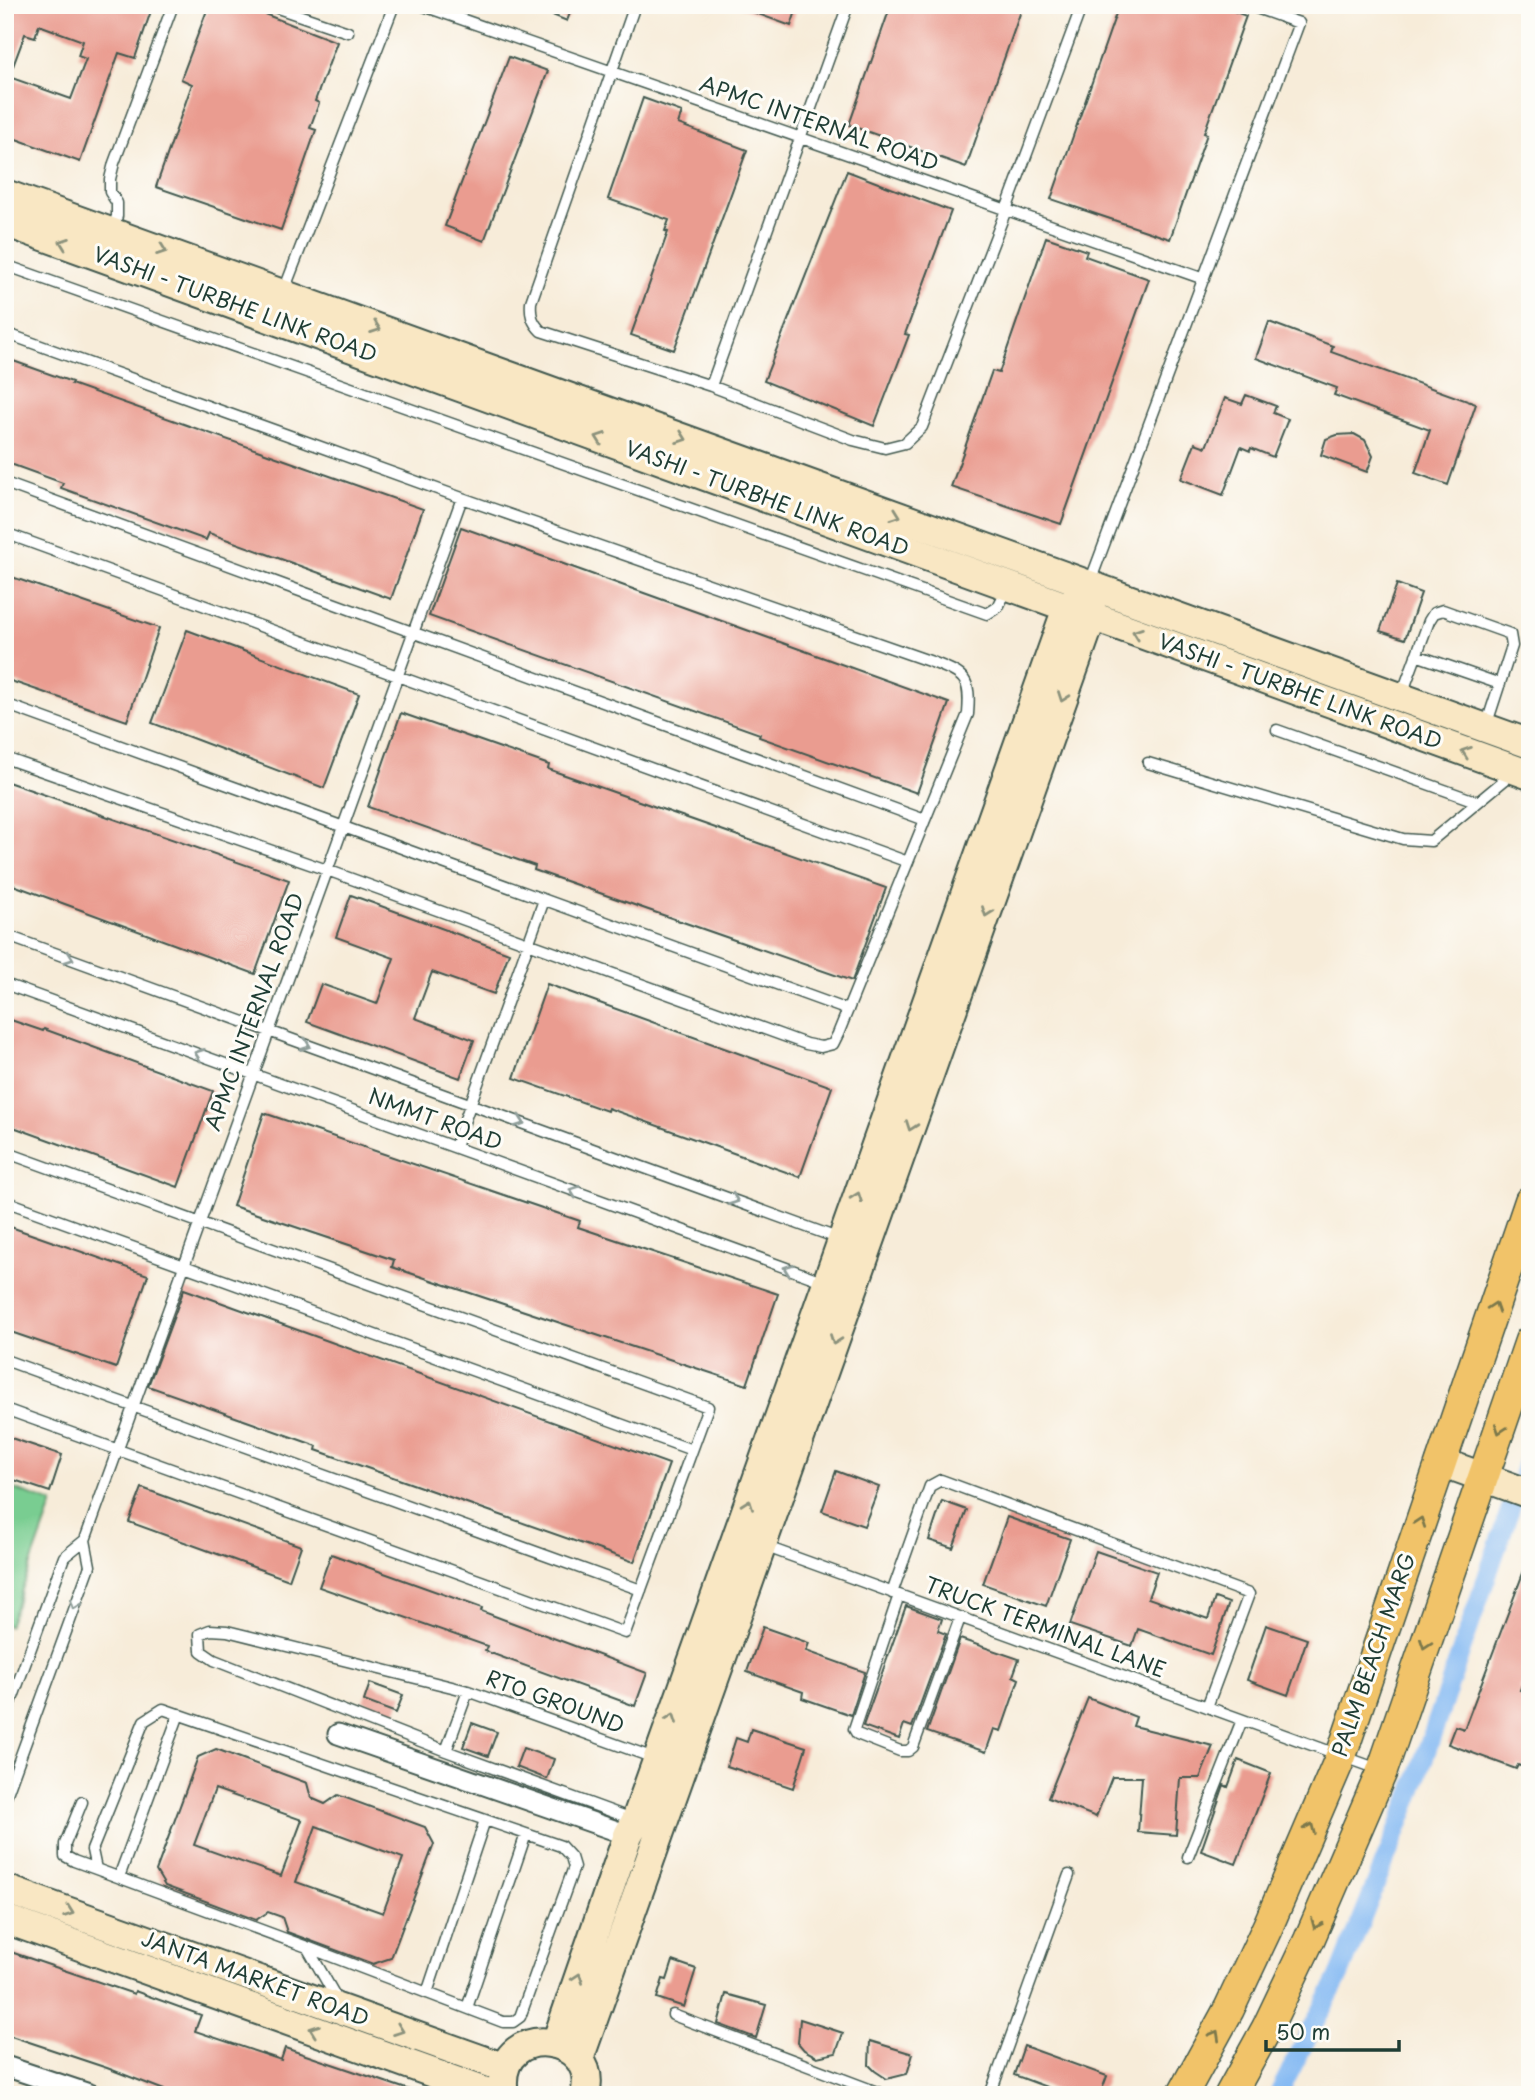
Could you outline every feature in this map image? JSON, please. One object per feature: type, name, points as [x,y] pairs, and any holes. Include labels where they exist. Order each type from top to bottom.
[{"type":"main road","name":"VASHI - TURBHE LINK ROAD","points":[[5,194],[112,233],[278,307],[1009,586],[1523,773]]},
{"type":"main road","name":"VASHI - TURBHE LINK ROAD","points":[[5,222],[278,307],[1089,585],[1530,744]]},
{"type":"main road","points":[[579,2059],[670,1763],[1089,585]]},
{"type":"main road","name":"PALM BEACH MARG","points":[[1182,2095],[1229,2009],[1268,1926],[1341,1756],[1530,1201]]},
{"type":"main road","points":[[1230,2095],[1267,2028],[1309,1940],[1382,1771],[1530,1341]]},
{"type":"main road","points":[[1441,1462],[1530,1494]]},
{"type":"main road","points":[[556,2043],[632,1827],[670,1763]]},
{"type":"main road","name":"JANTA MARKET ROAD","points":[[5,1889],[344,2011],[505,2082]]},
{"type":"main road","name":"JANTA MARKET ROAD","points":[[5,1919],[494,2095]]},
{"type":"main road","points":[[505,2082],[510,2059],[526,2046],[546,2041],[569,2049],[579,2059],[587,2086],[584,2095]]},
{"type":"street","points":[[338,1734],[632,1827]]},
{"type":"street","points":[[5,2066],[92,2095]]},
{"type":"lane","points":[[112,233],[117,215],[117,203],[110,192],[114,163],[173,5]]},
{"type":"lane","points":[[269,5],[348,32]]},
{"type":"lane","points":[[278,307],[394,5]]},
{"type":"lane","name":"APMC INTERNAL ROAD","points":[[421,5],[1204,279]]},
{"type":"lane","points":[[635,5],[531,302],[533,323],[541,331],[710,386],[853,440],[885,448],[905,443],[922,428],[1082,5]]},
{"type":"lane","points":[[710,386],[848,5]]},
{"type":"lane","points":[[1089,585],[1299,23],[1248,5]]},
{"type":"lane","points":[[5,265],[987,614],[999,607],[1009,586]]},
{"type":"lane","points":[[5,332],[462,498],[959,673],[970,690],[968,714],[848,1010],[832,1044],[821,1047],[806,1044],[327,870],[5,758]]},
{"type":"lane","points":[[5,483],[925,820]]},
{"type":"lane","name":"APMC INTERNAL ROAD","points":[[85,1540],[462,498]]},
{"type":"lane","points":[[5,533],[908,862]]},
{"type":"lane","points":[[1400,697],[1434,613],[1443,610],[1501,629],[1510,634],[1513,646],[1485,728]]},
{"type":"lane","points":[[1416,655],[1500,684]]},
{"type":"lane","points":[[5,704],[848,1010]]},
{"type":"lane","points":[[1277,730],[1478,802]]},
{"type":"lane","points":[[1148,763],[1403,839],[1431,841],[1478,802],[1523,773]]},
{"type":"lane","points":[[455,1147],[544,900]]},
{"type":"lane","points":[[5,935],[855,1244]]},
{"type":"lane","name":"NMMT ROAD","points":[[5,984],[840,1287]]},
{"type":"lane","points":[[5,1152],[708,1407],[625,1633],[5,1409]]},
{"type":"lane","points":[[5,1201],[692,1450]]},
{"type":"lane","points":[[5,1360],[641,1590]]},
{"type":"lane","points":[[960,1618],[913,1747],[908,1751],[900,1751],[856,1734],[854,1729],[930,1486],[941,1480],[1249,1594],[1207,1707]]},
{"type":"lane","points":[[5,1719],[64,1557],[85,1540],[90,1566],[5,1799]]},
{"type":"lane","name":"TRUCK TERMINAL LANE","points":[[749,1541],[1382,1771]]},
{"type":"lane","points":[[468,1690],[227,1631],[210,1630],[200,1634],[201,1651],[214,1660],[632,1827]]},
{"type":"lane","name":"RTO GROUND","points":[[446,1751],[468,1690],[670,1763]]},
{"type":"lane","points":[[82,1802],[65,1844],[65,1856],[74,1861],[503,2022],[513,2022],[520,2017],[574,1867],[561,1846],[163,1709],[145,1721],[92,1850],[96,1869]]},
{"type":"lane","points":[[119,1877],[179,1714]]},
{"type":"lane","points":[[1188,1857],[1242,1720]]},
{"type":"lane","points":[[427,1993],[485,1820]]},
{"type":"lane","points":[[467,2008],[526,1834]]},
{"type":"lane","points":[[990,2095],[1069,1874]]},
{"type":"lane","points":[[307,1947],[344,2011]]},
{"type":"lane","points":[[673,2015],[885,2095]]},
{"type":"green space","points":[[5,1486],[53,1503],[9,1626],[5,1625]]},
{"type":"building","points":[[5,5],[153,5],[135,58],[119,53],[80,162],[5,135]],"holes":[[[39,25],[83,41],[78,56],[86,59],[71,99],[9,77],[25,34],[35,37]]]},
{"type":"building","points":[[209,5],[241,5],[337,42],[315,101],[319,103],[310,128],[316,130],[281,230],[156,187],[192,84],[181,79]]},
{"type":"building","points":[[528,5],[573,5],[567,21]]},
{"type":"building","points":[[739,5],[798,5],[791,26]]},
{"type":"building","points":[[891,5],[1023,5],[966,167],[849,125]]},
{"type":"building","points":[[1119,5],[1218,5],[1246,16],[1170,239],[1051,199]]},
{"type":"building","points":[[509,57],[548,71],[484,241],[445,226]]},
{"type":"building","points":[[643,98],[682,112],[678,124],[747,150],[674,350],[631,335],[668,232],[665,231],[669,220],[608,199]]},
{"type":"building","points":[[847,171],[951,211],[905,334],[909,335],[874,426],[764,381]]},
{"type":"building","points":[[1046,237],[1087,251],[1085,256],[1149,279],[1061,524],[951,487],[992,371],[999,373]]},
{"type":"building","points":[[1269,322],[1333,346],[1331,352],[1476,404],[1448,485],[1415,473],[1430,430],[1334,395],[1337,388],[1256,358]]},
{"type":"building","points":[[5,358],[423,509],[391,599],[209,533],[206,540],[61,488],[63,483],[5,462]]},
{"type":"building","points":[[1246,395],[1276,406],[1273,413],[1288,419],[1273,457],[1241,447],[1223,495],[1181,479],[1195,443],[1206,447],[1225,398],[1242,404]]},
{"type":"building","points":[[1354,434],[1365,440],[1373,456],[1367,472],[1321,455],[1326,439]]},
{"type":"building","points":[[461,527],[949,703],[917,793],[429,616]]},
{"type":"building","points":[[9,576],[159,628],[127,721],[5,679],[5,586]]},
{"type":"building","points":[[1397,584],[1421,593],[1405,639],[1380,631]]},
{"type":"building","points":[[187,630],[359,694],[324,788],[152,723]]},
{"type":"building","points":[[401,713],[549,765],[548,769],[886,888],[852,981],[534,870],[535,866],[368,807]]},
{"type":"building","points":[[5,781],[289,880],[255,974],[5,882]]},
{"type":"building","points":[[351,895],[509,953],[494,994],[432,972],[415,1018],[474,1040],[460,1078],[307,1022],[321,984],[377,1004],[394,958],[336,937]]},
{"type":"building","points":[[547,984],[832,1087],[800,1177],[608,1108],[607,1111],[514,1078]]},
{"type":"building","points":[[5,1018],[43,1031],[44,1029],[213,1091],[178,1187],[5,1124]]},
{"type":"building","points":[[264,1113],[580,1221],[578,1227],[778,1294],[747,1385],[392,1267],[394,1260],[233,1206]]},
{"type":"building","points":[[5,1225],[148,1275],[116,1368],[5,1330]]},
{"type":"building","points":[[184,1289],[669,1464],[634,1562],[316,1450],[317,1446],[148,1386]]},
{"type":"building","points":[[5,1436],[62,1455],[50,1492],[5,1477]]},
{"type":"building","points":[[836,1471],[879,1487],[864,1526],[822,1511]]},
{"type":"building","points":[[142,1488],[301,1546],[289,1580],[129,1522]]},
{"type":"building","points":[[942,1501],[967,1510],[953,1548],[929,1540]]},
{"type":"building","points":[[1007,1517],[1070,1539],[1046,1606],[983,1584]]},
{"type":"building","points":[[1096,1551],[1157,1572],[1148,1598],[1208,1619],[1215,1598],[1229,1603],[1211,1655],[1138,1629],[1132,1646],[1070,1625]]},
{"type":"building","points":[[331,1554],[482,1608],[481,1611],[647,1673],[635,1706],[485,1651],[487,1646],[319,1587]]},
{"type":"building","points":[[1528,1560],[1530,1662],[1520,1690],[1530,1693],[1530,1770],[1518,1765],[1516,1769],[1448,1744],[1455,1726],[1464,1729]]},
{"type":"building","points":[[906,1606],[942,1619],[938,1631],[946,1634],[912,1727],[904,1724],[899,1739],[863,1726]]},
{"type":"building","points":[[1266,1625],[1307,1639],[1288,1695],[1247,1680]]},
{"type":"building","points":[[763,1627],[809,1643],[806,1651],[865,1672],[851,1715],[802,1698],[803,1692],[747,1672]]},
{"type":"building","points":[[960,1639],[1019,1659],[1013,1676],[1019,1679],[1001,1731],[994,1729],[986,1752],[927,1732]]},
{"type":"building","points":[[370,1683],[403,1695],[396,1713],[364,1701]]},
{"type":"building","points":[[1088,1698],[1136,1717],[1133,1726],[1213,1746],[1200,1778],[1180,1778],[1176,1835],[1138,1832],[1142,1777],[1112,1777],[1096,1817],[1048,1798]]},
{"type":"building","points":[[472,1723],[497,1732],[488,1756],[463,1747]]},
{"type":"building","points":[[751,1729],[806,1747],[793,1788],[727,1766],[736,1738],[747,1742]]},
{"type":"building","points":[[523,1748],[554,1759],[547,1779],[516,1767]]},
{"type":"building","points":[[216,1749],[307,1783],[311,1798],[325,1804],[338,1795],[425,1827],[434,1844],[391,1958],[373,1964],[287,1932],[282,1917],[268,1912],[256,1920],[165,1886],[156,1871],[198,1757]],"holes":[[[215,1789],[302,1820],[281,1876],[194,1845]],[[316,1826],[403,1858],[383,1913],[296,1882]]]},
{"type":"building","points":[[1238,1760],[1271,1773],[1236,1864],[1201,1851],[1224,1785],[1228,1787]]},
{"type":"building","points":[[5,1950],[201,2015],[195,2031],[281,2060],[285,2048],[415,2092],[414,2095],[177,2095],[5,2034]]},
{"type":"building","points":[[673,1961],[696,1969],[684,2007],[657,1998]]},
{"type":"building","points":[[726,1994],[766,2005],[756,2038],[718,2024]]},
{"type":"building","points":[[800,2019],[843,2033],[836,2053],[817,2057],[804,2050],[798,2043]]},
{"type":"building","points":[[870,2041],[913,2054],[907,2074],[887,2079],[875,2071],[869,2065]]},
{"type":"building","points":[[1024,2046],[1107,2076],[1100,2095],[1068,2095],[1014,2075]]},
{"type":"waterway","points":[[1523,1474],[1530,1453]]},
{"type":"waterway","points":[[1278,2095],[1340,1974],[1411,1796],[1512,1504]]}]
